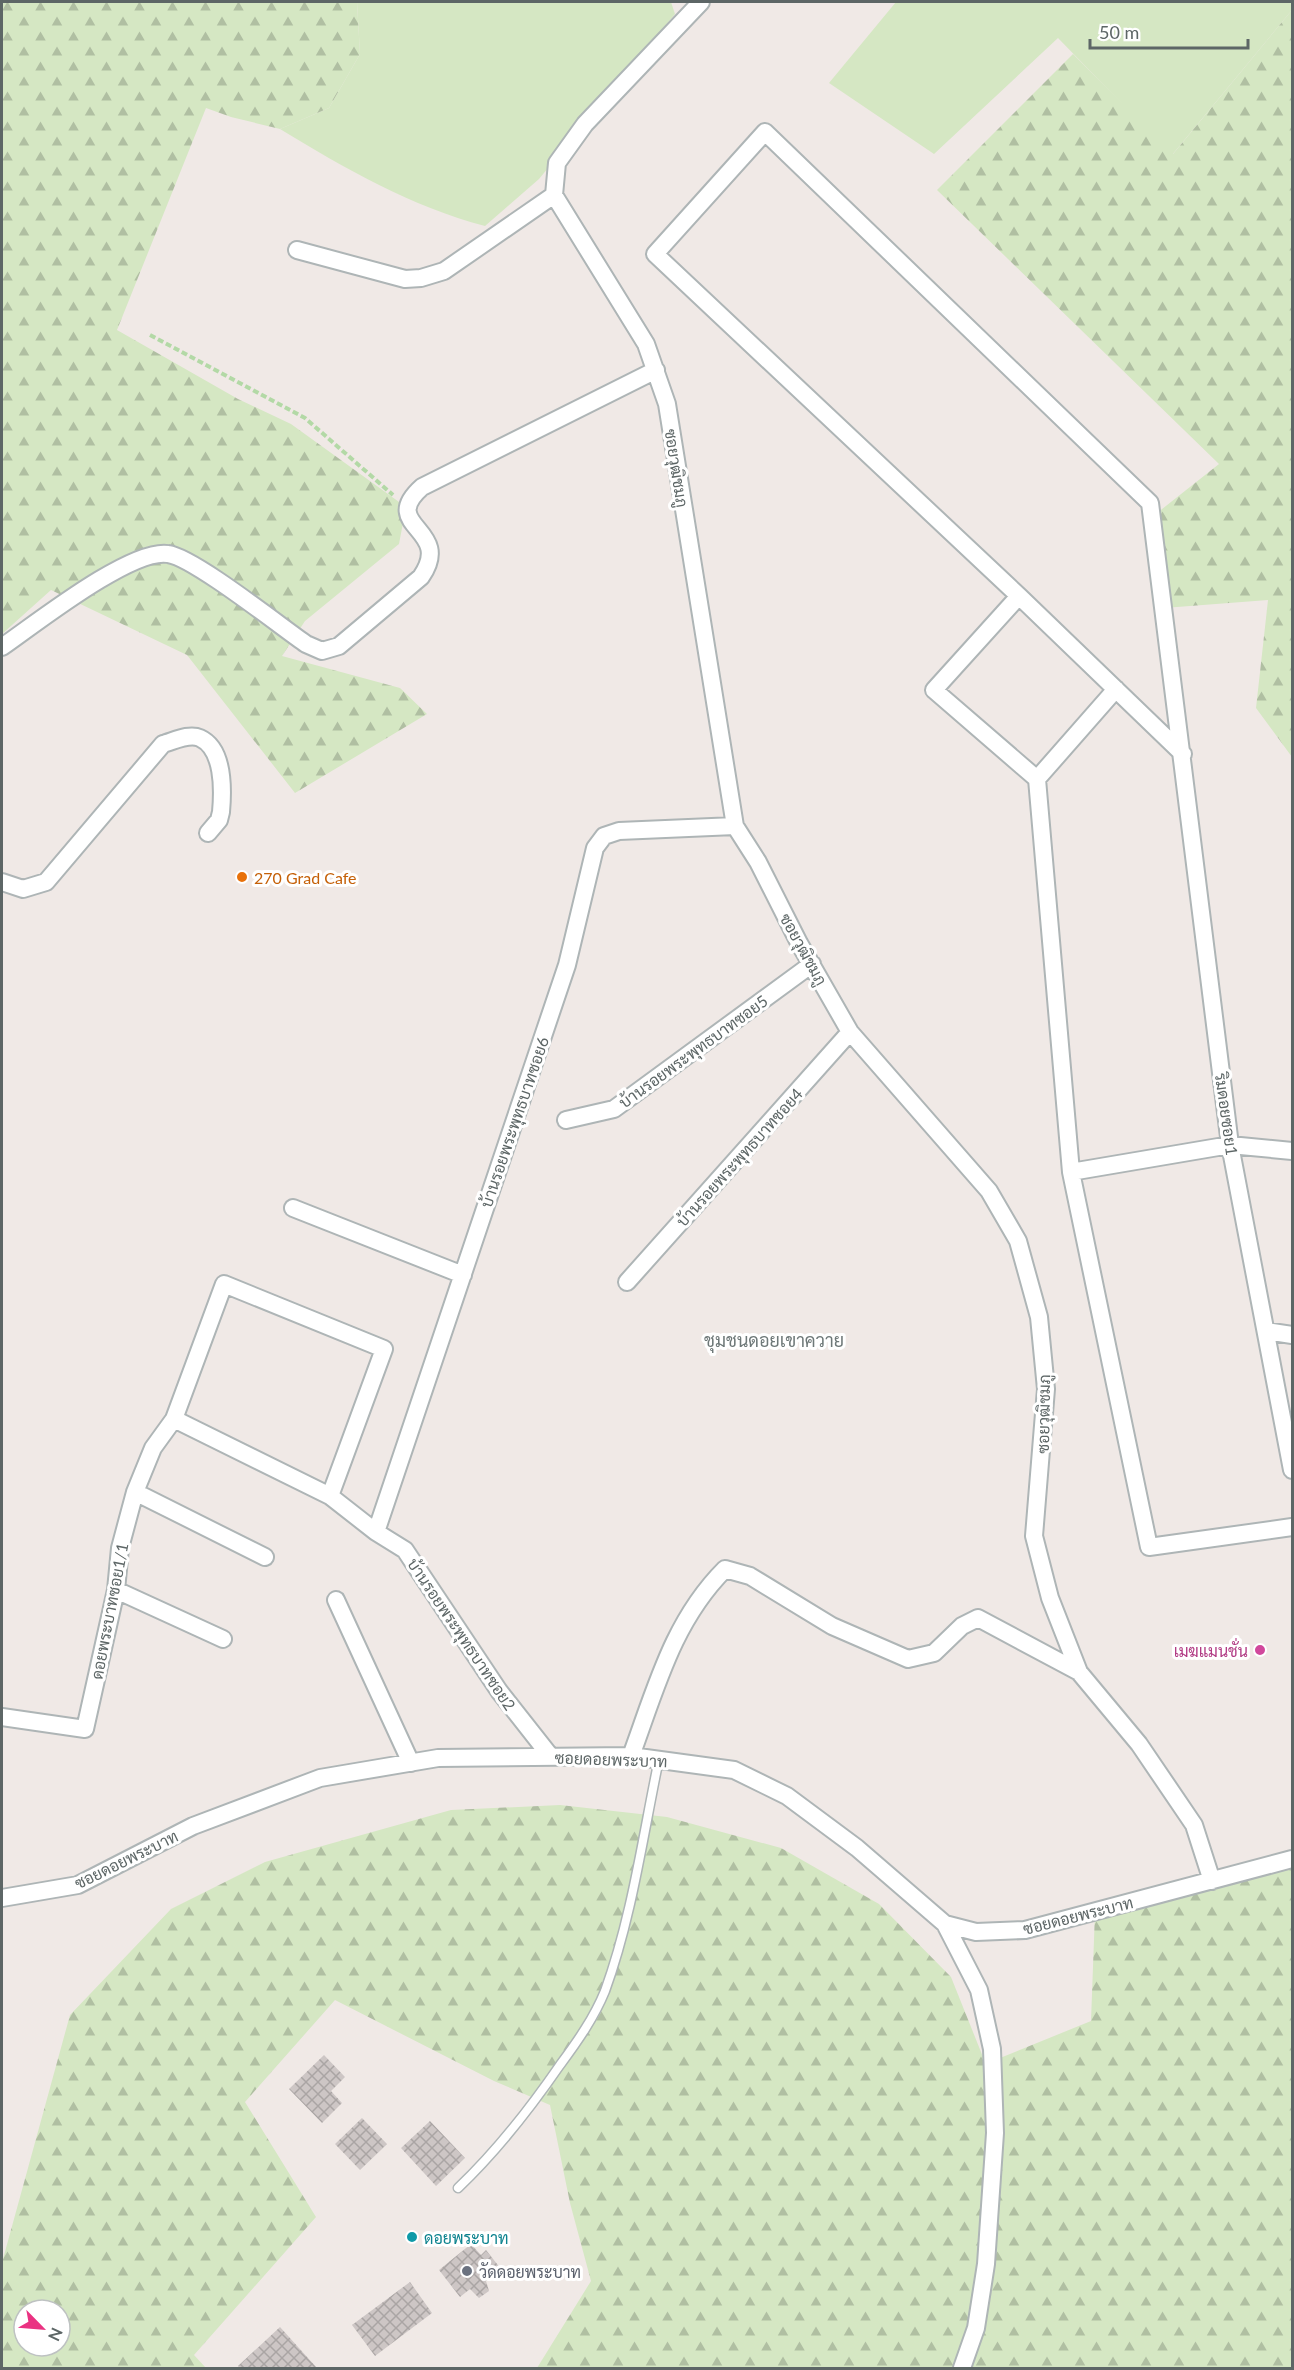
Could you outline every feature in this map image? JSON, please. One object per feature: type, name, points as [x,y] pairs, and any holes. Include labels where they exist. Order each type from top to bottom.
[{"type":"street","points":[[297,250],[405,279],[421,278],[444,271],[554,195],[557,163],[585,124],[700,2]]},
{"type":"street","name":"ริมดอยซอย1","points":[[1019,596],[655,254],[765,132],[1150,503],[1230,1145],[1293,1470]]},
{"type":"street","name":"ซอยวุฒิชมภู","points":[[554,195],[646,344],[667,404],[735,826],[758,862],[850,1032],[989,1191],[1018,1241],[1039,1317],[1046,1389],[1034,1536],[1050,1598],[1079,1672],[1139,1744],[1194,1825],[1212,1881]]},
{"type":"street","points":[[2,647],[116,569],[151,554],[168,554],[198,569],[306,644],[322,651],[339,646],[421,577],[431,562],[428,541],[411,521],[406,507],[410,497],[422,487],[656,370]]},
{"type":"street","points":[[1183,754],[1019,596],[934,690],[1037,779],[1071,1172],[1149,1547],[1293,1527]]},
{"type":"street","points":[[1037,779],[1116,689]]},
{"type":"street","points":[[2,882],[23,889],[46,882],[164,744],[184,737],[199,737],[213,747],[218,761],[221,812],[219,820],[208,833]]},
{"type":"street","name":"บ้านรอยพระพุทธบาทซอย6","points":[[376,1532],[567,965],[596,848],[604,836],[619,831],[735,826]]},
{"type":"street","name":"บ้านรอยพระพุทธบาทซอย5","points":[[567,1120],[614,1109],[812,964]]},
{"type":"street","name":"บ้านรอยพระพุทธบาทซอย4","points":[[627,1282],[850,1032]]},
{"type":"street","points":[[1071,1172],[1230,1145],[1293,1151]]},
{"type":"street","points":[[293,1208],[463,1275]]},
{"type":"street","name":"ดอยพระบาทซอย1/1","points":[[2,1717],[85,1729],[116,1590],[120,1548],[135,1492],[153,1448],[174,1419],[224,1284],[384,1349],[330,1496]]},
{"type":"street","points":[[1266,1331],[1293,1335]]},
{"type":"street","name":"บ้านรอยพระพุทธบาทซอย2","points":[[174,1419],[330,1496],[376,1532],[405,1550],[499,1691],[551,1757]]},
{"type":"street","points":[[135,1492],[264,1557]]},
{"type":"street","points":[[631,1756],[673,1641],[703,1591],[725,1569],[750,1576],[832,1626],[908,1659],[934,1653],[962,1626],[978,1618],[1079,1672]]},
{"type":"street","points":[[116,1590],[223,1639]]},
{"type":"street","points":[[336,1600],[411,1763]]},
{"type":"street","name":"ซอยดอยพระบาท","points":[[2,1898],[78,1885],[193,1826],[320,1778],[438,1758],[631,1756],[734,1770],[787,1796],[857,1848],[945,1924],[976,1932],[1025,1930],[1293,1859]]},
{"type":"street","points":[[945,1924],[979,1990],[992,2049],[994,2133],[986,2264],[976,2328],[962,2368]]},
{"type":"lane","points":[[458,2188],[493,2155],[526,2115],[584,2031],[604,1991],[628,1906],[659,1758]]},
{"type":"path","points":[[150,335],[305,418],[406,507]]},
{"type":"green space","points":[[2,2],[357,2],[360,54],[329,108],[280,129],[231,117],[206,108],[117,330],[238,399],[291,424],[406,507],[399,544],[305,621],[282,656],[400,688],[427,714],[295,793],[187,655],[51,590],[2,634]]},
{"type":"green space","points":[[357,2],[671,2],[675,14],[539,179],[485,226],[431,208],[379,185],[280,129],[329,108],[360,54]]},
{"type":"green space","points":[[896,2],[1292,2],[1292,10],[1172,155],[1058,38],[934,154],[829,83]]},
{"type":"green space","points":[[1292,10],[1292,757],[1256,708],[1268,600],[1164,608],[1152,517],[1219,464],[937,190],[1073,54],[1173,154]]},
{"type":"green space","points":[[560,1805],[667,1817],[781,1848],[879,1904],[951,1977],[995,2087],[1000,2058],[1091,2021],[1095,1912],[1292,1859],[1292,2368],[537,2368],[591,2281],[570,2203],[550,2105],[494,2081],[335,2000],[245,2102],[316,2217],[194,2355],[206,2368],[2,2368],[3,2259],[70,2015],[171,1909],[265,1862],[451,1810]]},
{"type":"building","points":[[324,2055],[345,2077],[331,2091],[342,2103],[322,2123],[289,2089]]},
{"type":"building","points":[[362,2118],[387,2144],[360,2170],[335,2144]]},
{"type":"building","points":[[430,2121],[465,2158],[436,2186],[401,2148]]},
{"type":"building","points":[[471,2244],[481,2255],[486,2250],[501,2269],[486,2281],[489,2291],[479,2298],[470,2289],[460,2297],[439,2270]]},
{"type":"building","points":[[410,2282],[432,2313],[375,2356],[352,2325]]},
{"type":"building","points":[[280,2327],[317,2368],[240,2368],[238,2366]]},
{"type":"place","name":"270 Grad Cafe","points":[[242,877]]},
{"type":"place","name":"เมฆแมนชั่น","points":[[1260,1650]]},
{"type":"place","name":"ดอยพระบาท","points":[[412,2237]]},
{"type":"place","name":"วัดดอยพระบาท","points":[[467,2271]]},
{"type":"district","name":"ชุมชนดอยเขาควาย","points":[[774,1340]]}]
